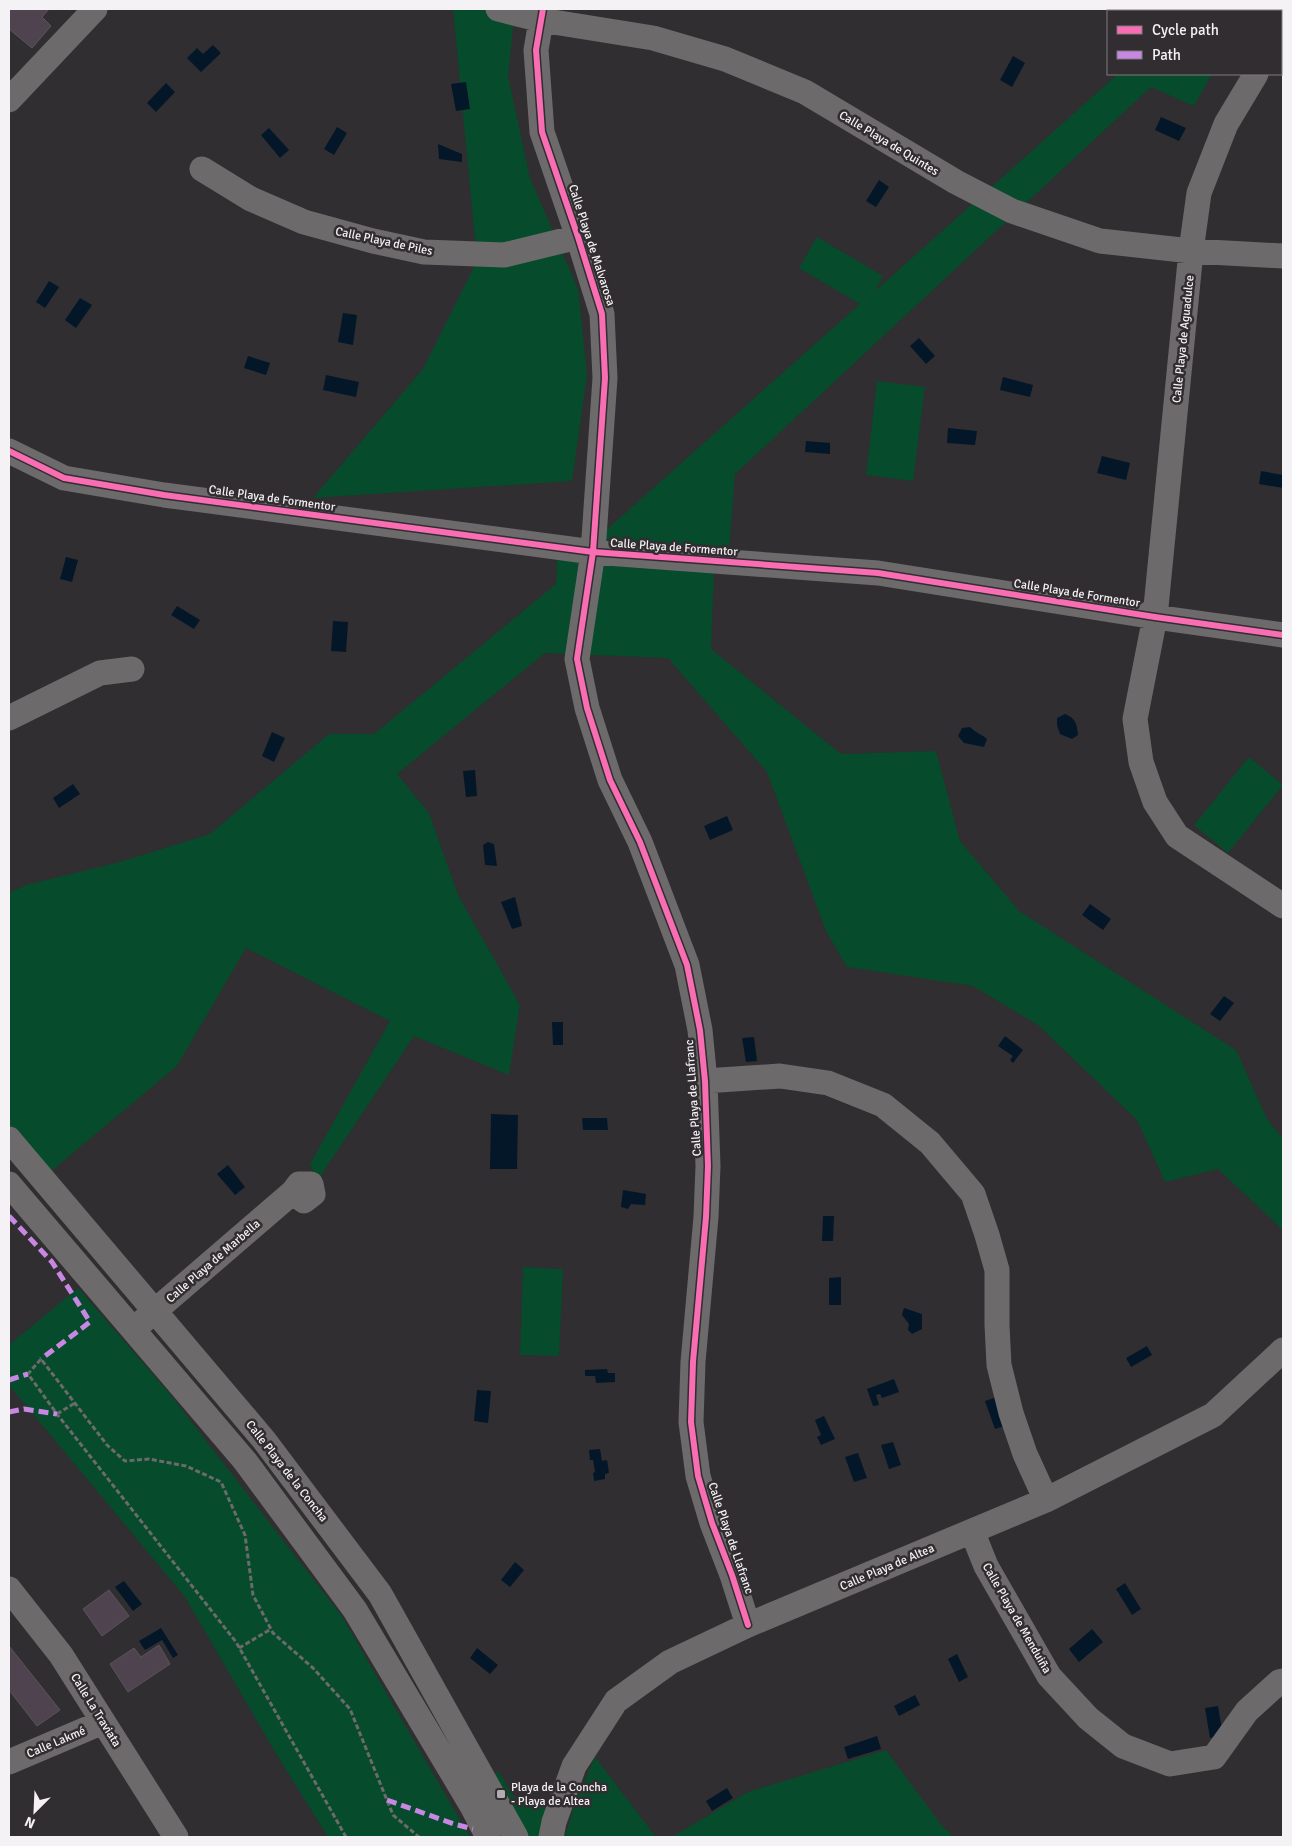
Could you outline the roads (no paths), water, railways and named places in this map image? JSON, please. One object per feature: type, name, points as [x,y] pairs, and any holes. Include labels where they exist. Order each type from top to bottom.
[{"type":"street","points":[[9,100],[95,9]]},
{"type":"street","name":"Calle Playa de Quintes","points":[[498,9],[542,14],[653,38],[725,59],[805,92],[956,182],[1012,211],[1100,241],[1191,251],[1283,256]]},
{"type":"street","name":"Calle Playa de Malvarosa","points":[[542,14],[536,50],[542,132],[602,314],[605,378],[593,552]]},
{"type":"street","name":"Calle Playa de Aguadulce","points":[[1255,75],[1226,124],[1199,193],[1191,251],[1155,617],[1136,719],[1141,762],[1155,802],[1178,836],[1283,906]]},
{"type":"street","name":"Calle Playa de Piles","points":[[202,169],[251,199],[304,222],[424,252],[504,255],[578,238]]},
{"type":"street","name":"Calle Playa de Formentor","points":[[9,452],[64,478],[164,495],[593,552],[878,573],[1155,617],[1283,635]]},
{"type":"street","name":"Calle Playa de Llafranc","points":[[593,552],[577,659],[587,708],[610,780],[640,842],[687,965],[700,1030],[705,1081],[708,1166],[707,1208],[693,1362],[691,1422],[698,1476],[712,1523],[732,1575],[748,1625]]},
{"type":"street","points":[[9,718],[100,672],[132,669]]},
{"type":"street","points":[[705,1081],[780,1076],[828,1083],[883,1106],[930,1143],[973,1194],[997,1270],[996,1325],[999,1365],[1011,1413],[1025,1454],[1046,1500]]},
{"type":"street","name":"Calle Playa de la Concha","points":[[9,1139],[264,1440],[380,1594],[516,1837]]},
{"type":"street","points":[[9,1184],[245,1461],[355,1610],[472,1806],[488,1837]]},
{"type":"street","name":"Calle Playa de Marbella","points":[[133,1331],[293,1192]]},
{"type":"street","name":"Calle Playa de Altea","points":[[551,1837],[554,1822],[574,1766],[616,1701],[670,1662],[748,1625],[1046,1500],[1212,1415],[1283,1350]]},
{"type":"street","name":"Calle Playa de Menduiña","points":[[972,1531],[986,1566],[1050,1676],[1088,1718],[1123,1746],[1170,1764],[1214,1758],[1247,1711],[1278,1682],[1283,1681]]},
{"type":"street","name":"Calle La Traviata","points":[[9,1589],[61,1655],[176,1837]]},
{"type":"street","name":"Calle Lakmé","points":[[9,1762],[104,1722]]},
{"type":"water","points":[[213,45],[221,53],[201,72],[187,58],[197,48],[203,54]]},
{"type":"water","points":[[1013,56],[1025,63],[1012,87],[1000,80]]},
{"type":"water","points":[[466,82],[470,109],[456,111],[451,84]]},
{"type":"water","points":[[166,83],[175,92],[156,112],[147,103]]},
{"type":"water","points":[[1161,117],[1186,128],[1179,141],[1155,130]]},
{"type":"water","points":[[337,127],[347,133],[334,155],[324,149]]},
{"type":"water","points":[[269,128],[289,150],[280,158],[261,135]]},
{"type":"water","points":[[438,144],[462,154],[462,162],[439,159]]},
{"type":"water","points":[[879,180],[889,187],[876,207],[866,201]]},
{"type":"water","points":[[49,281],[59,287],[45,308],[36,302]]},
{"type":"water","points":[[80,298],[92,305],[76,328],[65,320]]},
{"type":"water","points":[[343,313],[357,315],[353,345],[338,342]]},
{"type":"water","points":[[919,338],[935,356],[926,364],[910,346]]},
{"type":"water","points":[[248,356],[270,363],[266,375],[244,368]]},
{"type":"water","points":[[326,375],[359,382],[356,397],[323,390]]},
{"type":"water","points":[[1003,377],[1033,385],[1030,397],[1000,390]]},
{"type":"water","points":[[948,428],[977,431],[975,445],[947,443]]},
{"type":"water","points":[[806,441],[830,443],[830,454],[805,452]]},
{"type":"water","points":[[1102,456],[1130,463],[1126,480],[1097,473]]},
{"type":"water","points":[[1261,471],[1283,475],[1283,488],[1259,484]]},
{"type":"water","points":[[66,557],[78,560],[72,582],[60,579]]},
{"type":"water","points":[[177,606],[200,620],[194,629],[171,615]]},
{"type":"water","points":[[333,621],[348,622],[346,652],[331,651]]},
{"type":"water","points":[[1065,714],[1074,720],[1076,725],[1078,735],[1072,739],[1060,734],[1057,725],[1057,718]]},
{"type":"water","points":[[970,727],[987,739],[984,747],[964,743],[958,736],[962,728]]},
{"type":"water","points":[[272,732],[285,738],[274,762],[262,756]]},
{"type":"water","points":[[475,770],[477,796],[466,797],[463,771]]},
{"type":"water","points":[[73,784],[80,794],[59,808],[53,798]]},
{"type":"water","points":[[727,816],[733,830],[710,840],[704,826]]},
{"type":"water","points":[[488,842],[494,844],[497,866],[485,865],[483,845]]},
{"type":"water","points":[[515,897],[522,926],[512,929],[501,902]]},
{"type":"water","points":[[1090,904],[1111,919],[1103,930],[1082,915]]},
{"type":"water","points":[[1224,996],[1234,1003],[1220,1021],[1210,1014]]},
{"type":"water","points":[[552,1022],[563,1022],[563,1045],[553,1045]]},
{"type":"water","points":[[1005,1036],[1023,1050],[1013,1063],[1010,1060],[1013,1056],[998,1046]]},
{"type":"water","points":[[754,1037],[757,1061],[746,1062],[742,1038]]},
{"type":"water","points":[[491,1114],[518,1115],[517,1169],[490,1169]]},
{"type":"water","points":[[582,1118],[607,1118],[608,1130],[583,1130]]},
{"type":"water","points":[[228,1165],[245,1187],[235,1195],[217,1174]]},
{"type":"water","points":[[623,1190],[646,1194],[645,1205],[631,1204],[628,1209],[621,1207]]},
{"type":"water","points":[[823,1216],[834,1216],[833,1241],[822,1241]]},
{"type":"water","points":[[841,1277],[841,1305],[829,1305],[829,1278]]},
{"type":"water","points":[[904,1308],[922,1314],[922,1329],[912,1334],[908,1330],[909,1324],[902,1315]]},
{"type":"water","points":[[1147,1346],[1152,1355],[1131,1367],[1126,1358]]},
{"type":"water","points":[[607,1369],[608,1373],[615,1373],[615,1382],[596,1383],[595,1376],[585,1376],[585,1370]]},
{"type":"water","points":[[894,1379],[899,1392],[882,1398],[880,1394],[876,1395],[879,1405],[873,1406],[867,1389]]},
{"type":"water","points":[[477,1390],[491,1391],[488,1423],[474,1421]]},
{"type":"water","points":[[997,1397],[1007,1425],[995,1429],[985,1401]]},
{"type":"water","points":[[824,1416],[835,1439],[821,1445],[817,1437],[821,1435],[815,1420]]},
{"type":"water","points":[[893,1442],[901,1465],[889,1469],[881,1445]]},
{"type":"water","points":[[600,1449],[602,1461],[607,1460],[609,1473],[605,1474],[605,1479],[594,1481],[593,1473],[595,1472],[593,1460],[590,1460],[589,1450]]},
{"type":"water","points":[[858,1453],[867,1478],[854,1482],[845,1457]]},
{"type":"water","points":[[515,1562],[524,1570],[510,1587],[501,1580]]},
{"type":"water","points":[[124,1581],[142,1604],[133,1611],[115,1587]]},
{"type":"water","points":[[1125,1583],[1141,1609],[1132,1615],[1116,1589]]},
{"type":"water","points":[[161,1628],[178,1655],[173,1658],[162,1640],[145,1650],[139,1641]]},
{"type":"water","points":[[1092,1629],[1103,1642],[1079,1662],[1069,1649]]},
{"type":"water","points":[[477,1648],[498,1665],[490,1674],[470,1658]]},
{"type":"water","points":[[957,1654],[968,1677],[959,1682],[948,1659]]},
{"type":"water","points":[[915,1695],[920,1705],[899,1716],[894,1706]]},
{"type":"water","points":[[1218,1706],[1223,1736],[1210,1738],[1205,1708]]},
{"type":"water","points":[[877,1736],[881,1749],[848,1759],[844,1747]]},
{"type":"water","points":[[727,1788],[733,1798],[712,1811],[706,1801]]},
{"type":"place","name":"Playa de la Concha - Playa de Altea","points":[[501,1794]]}]
